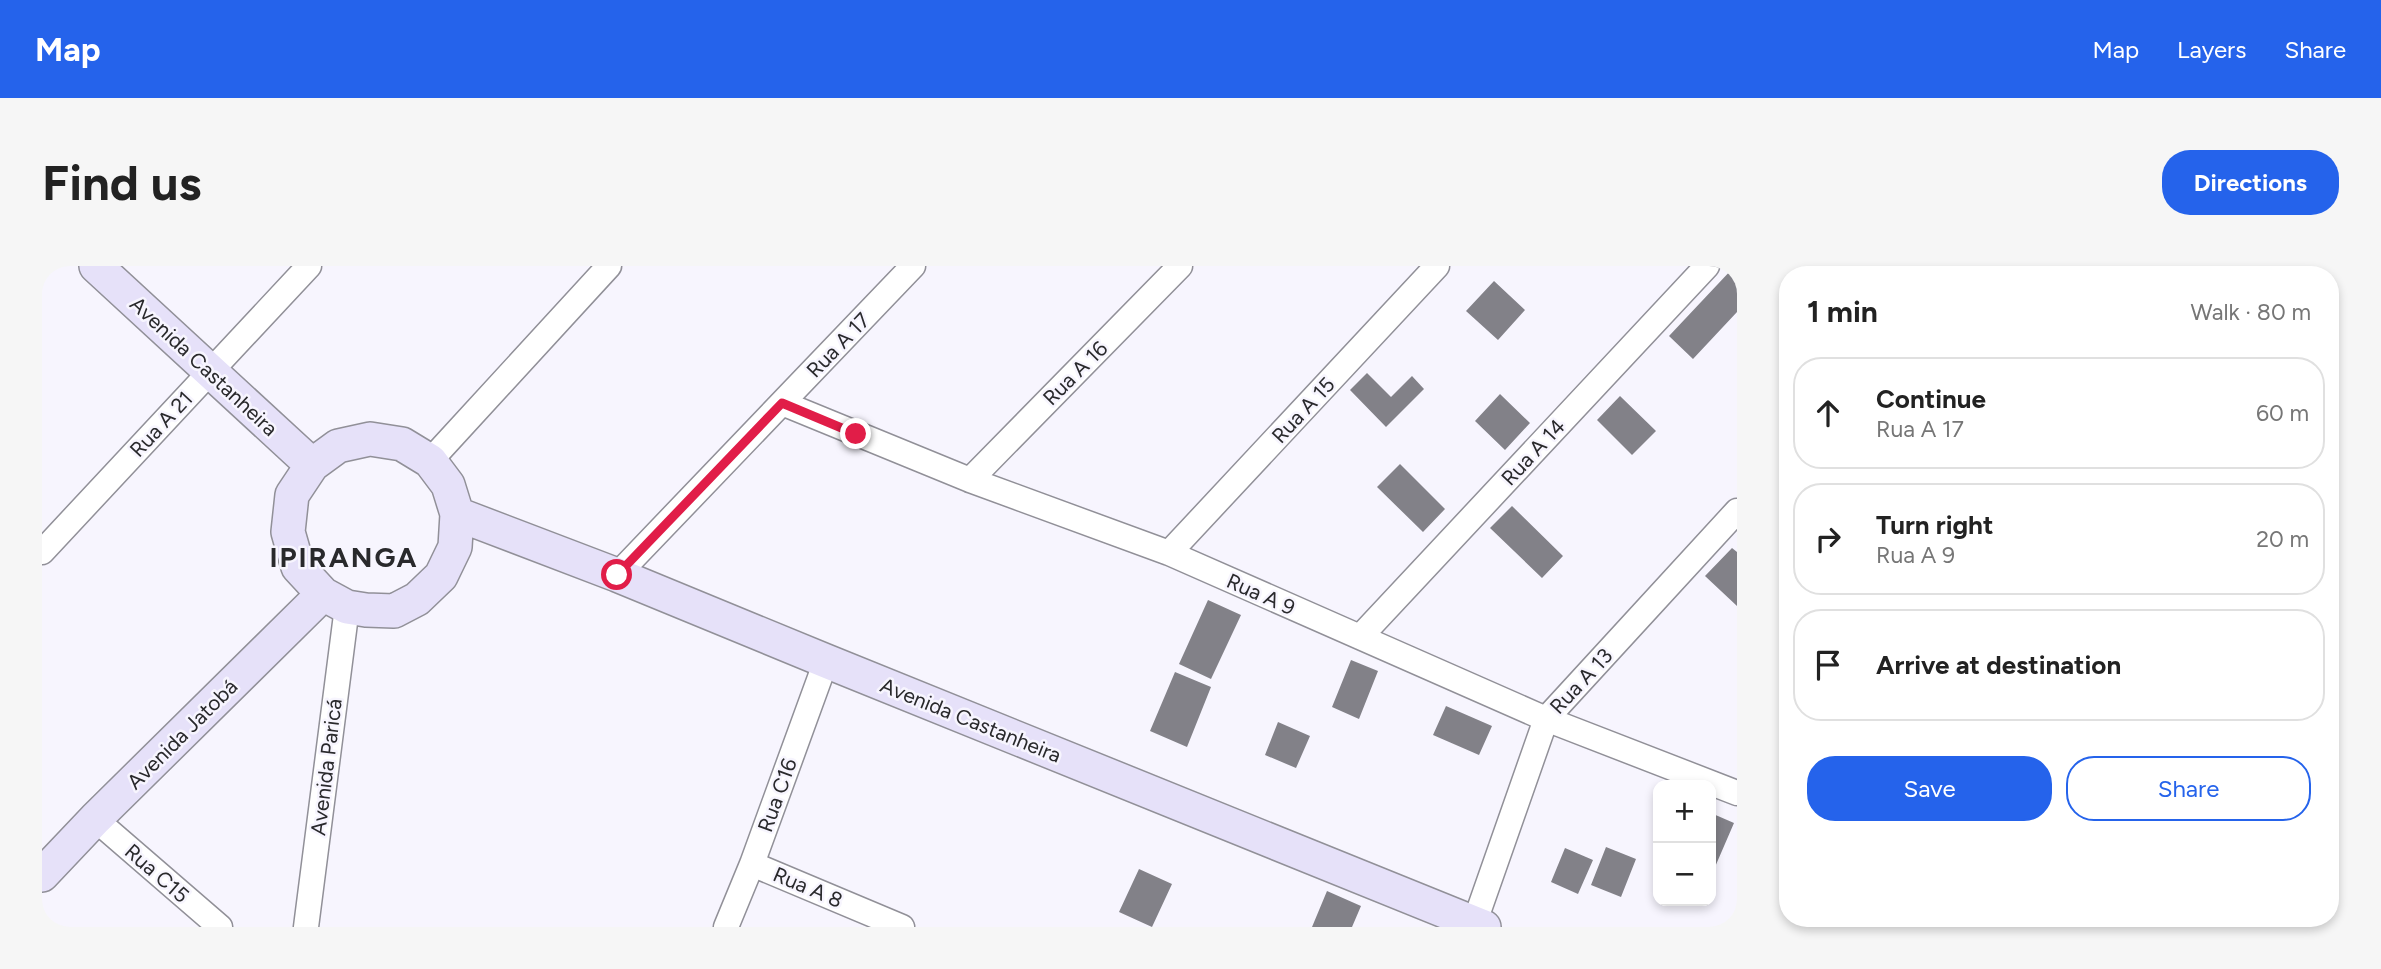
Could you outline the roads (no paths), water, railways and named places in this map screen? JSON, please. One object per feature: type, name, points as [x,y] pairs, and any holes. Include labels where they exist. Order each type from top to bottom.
[{"type":"street","name":"Avenida Castanheira","points":[[96,266],[312,465]]},
{"type":"street","name":"Rua A 21","points":[[42,552],[309,266]]},
{"type":"street","points":[[430,461],[609,266]]},
{"type":"street","name":"Rua A 17","points":[[617,575],[913,266]]},
{"type":"street","name":"Rua A 16","points":[[970,480],[1180,266]]},
{"type":"street","name":"Rua A 15","points":[[1169,553],[1437,266]]},
{"type":"street","name":"Rua A 14","points":[[1360,637],[1707,266]]},
{"type":"street","name":"Rua A 9","points":[[782,403],[970,480],[1169,553],[1546,719],[1737,793]]},
{"type":"street","points":[[370,439],[402,444],[430,461],[448,485],[457,514],[455,547],[441,576],[417,599],[394,611],[366,610],[335,600],[298,567],[288,532],[292,495],[312,465],[338,446],[370,439]]},
{"type":"street","name":"Rua A 13","points":[[1477,926],[1546,719],[1737,511]]},
{"type":"street","name":"Avenida Castanheira","points":[[457,514],[617,575],[1477,926]]},
{"type":"street","name":"Avenida Jatobá","points":[[42,875],[95,819],[335,600]]},
{"type":"street","name":"Avenida Paricá","points":[[306,927],[335,600]]},
{"type":"street","name":"Rua C16","points":[[726,927],[752,864],[826,661]]},
{"type":"street","name":"Rua C15","points":[[95,819],[220,927]]},
{"type":"street","name":"Rua A 8","points":[[752,864],[902,927]]},
{"type":"district","name":"IPIRANGA","points":[[344,557]]}]
